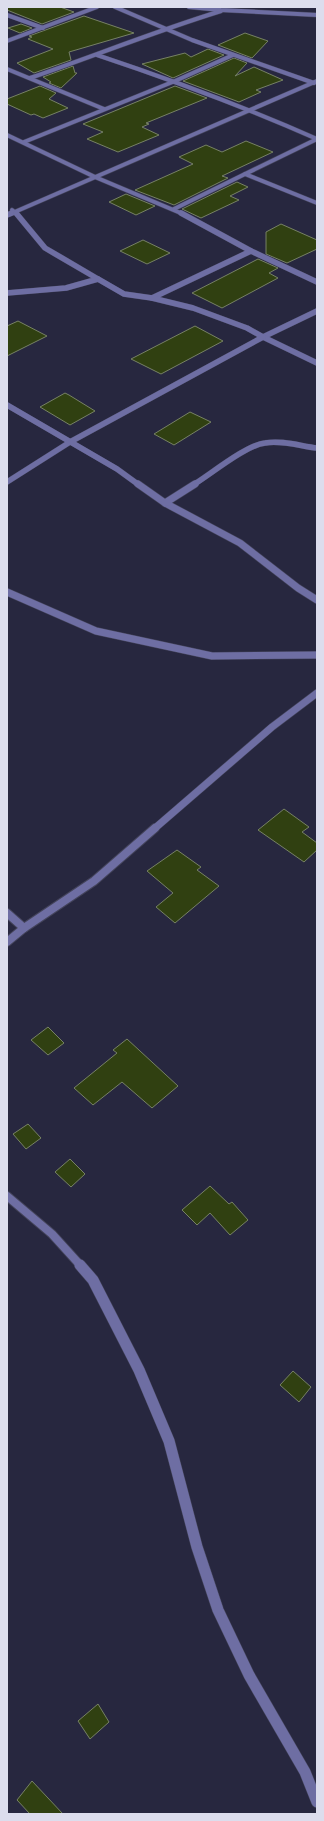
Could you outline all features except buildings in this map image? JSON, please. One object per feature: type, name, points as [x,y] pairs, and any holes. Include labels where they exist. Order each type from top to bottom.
[{"type":"street","points":[[7,41],[97,7]]},
{"type":"street","points":[[115,7],[163,29],[317,84]]},
{"type":"street","points":[[189,7],[241,13],[282,12],[317,15]]},
{"type":"street","points":[[282,12],[289,10]]},
{"type":"street","points":[[30,78],[97,55],[163,29],[221,11]]},
{"type":"street","points":[[7,15],[43,28]]},
{"type":"street","points":[[97,55],[175,80],[251,110],[317,139]]},
{"type":"street","points":[[24,142],[233,55]]},
{"type":"street","points":[[7,69],[104,109]]},
{"type":"street","points":[[7,215],[317,81]]},
{"type":"street","points":[[7,135],[95,177],[174,209],[251,251],[317,282]]},
{"type":"street","points":[[174,209],[317,139]]},
{"type":"street","points":[[245,174],[317,203]]},
{"type":"street","points":[[7,210],[15,211],[45,248],[124,294],[152,298],[193,308],[247,328],[317,363]]},
{"type":"street","points":[[152,298],[251,251]]},
{"type":"street","points":[[7,293],[66,288],[98,279]]},
{"type":"street","points":[[7,482],[70,442],[263,337],[317,311]]},
{"type":"street","points":[[7,405],[117,470],[165,503],[240,543],[298,588],[317,600]]},
{"type":"street","points":[[165,503],[247,450],[263,443],[276,442],[317,448]]},
{"type":"street","points":[[7,592],[96,631],[212,656],[317,655]]},
{"type":"street","points":[[7,942],[24,928],[94,881],[272,727],[317,693]]},
{"type":"street","points":[[7,913],[24,928]]},
{"type":"street","points":[[7,1196],[52,1234],[93,1280],[132,1356],[169,1441],[197,1547],[218,1610],[249,1675],[305,1772],[317,1802]]}]
